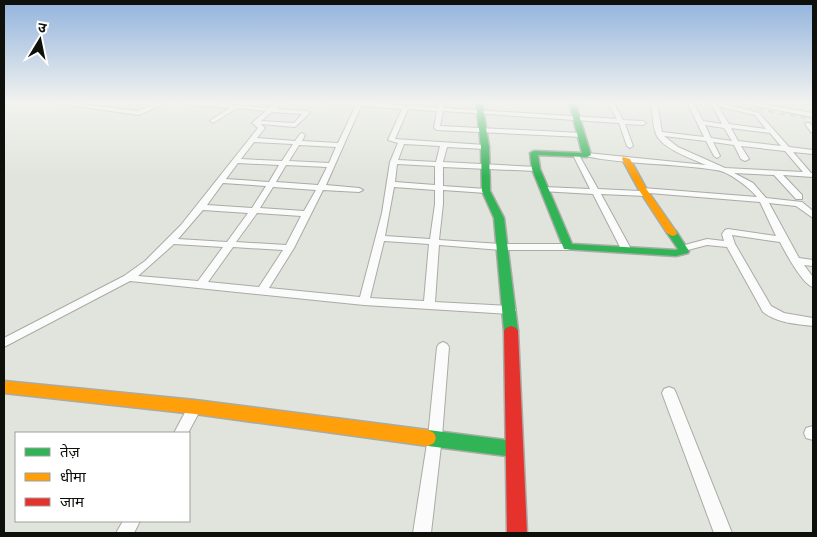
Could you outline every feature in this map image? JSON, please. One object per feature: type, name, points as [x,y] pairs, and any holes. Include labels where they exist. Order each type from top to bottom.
[{"type":"street","points":[[4,343],[128,278],[144,267],[172,241],[221,181],[262,128],[260,127]]},
{"type":"street","points":[[262,292],[290,248],[308,214],[348,127]]},
{"type":"street","points":[[397,127],[391,140],[485,147]]},
{"type":"street","points":[[437,127],[582,135]]},
{"type":"street","points":[[483,127],[486,191],[499,218],[510,310],[517,533]]},
{"type":"street","points":[[580,127],[582,135],[581,155],[596,192],[626,249]]},
{"type":"street","points":[[623,127],[630,146]]},
{"type":"street","points":[[658,127],[659,134],[673,146],[748,183],[764,200],[783,240],[813,284]]},
{"type":"street","points":[[703,127],[717,156]]},
{"type":"street","points":[[727,127],[745,158]]},
{"type":"street","points":[[736,127],[772,131]]},
{"type":"street","points":[[769,127],[785,148],[811,175]]},
{"type":"street","points":[[659,134],[813,152]]},
{"type":"street","points":[[252,140],[300,139],[339,145]]},
{"type":"street","points":[[200,286],[254,211],[300,139]]},
{"type":"street","points":[[364,301],[394,162],[402,142]]},
{"type":"street","points":[[429,305],[439,204],[438,165],[444,144]]},
{"type":"street","points":[[568,247],[536,169],[534,153],[626,158],[720,169],[811,175]]},
{"type":"street","points":[[626,158],[645,192],[684,248]]},
{"type":"street","points":[[236,161],[331,165]]},
{"type":"street","points":[[394,162],[484,168],[536,169]]},
{"type":"street","points":[[776,173],[800,197]]},
{"type":"street","points":[[221,181],[359,190]]},
{"type":"street","points":[[390,184],[486,191]]},
{"type":"street","points":[[544,189],[645,192],[764,200],[799,204],[813,215]]},
{"type":"street","points":[[200,207],[308,214]]},
{"type":"street","points":[[783,240],[728,232],[727,234],[730,244],[767,309],[773,314],[782,317],[813,322]]},
{"type":"street","points":[[379,238],[501,247],[568,247],[676,253],[684,250],[684,248],[706,242],[730,244]]},
{"type":"street","points":[[172,241],[290,248]]},
{"type":"street","points":[[796,261],[813,263]]},
{"type":"street","points":[[128,278],[364,301],[510,310]]},
{"type":"street","points":[[422,533],[435,437],[443,347]]},
{"type":"street","points":[[4,387],[435,437],[514,449]]},
{"type":"street","points":[[669,393],[724,533]]},
{"type":"street","points":[[182,432],[195,408]]},
{"type":"street","points":[[125,533],[131,522]]},
{"type":"traffic: fast","points":[[482,127],[485,147],[486,191],[499,218],[511,331]]},
{"type":"traffic: fast","points":[[579,127],[587,155],[534,153],[536,169],[568,247],[676,253],[684,251],[672,233]]},
{"type":"traffic: fast","points":[[428,438],[514,449]]},
{"type":"traffic: slow","points":[[626,159],[643,190],[672,233]]},
{"type":"traffic: slow","points":[[4,387],[195,407],[428,438]]},
{"type":"traffic: jam","points":[[511,331],[517,533]]}]
